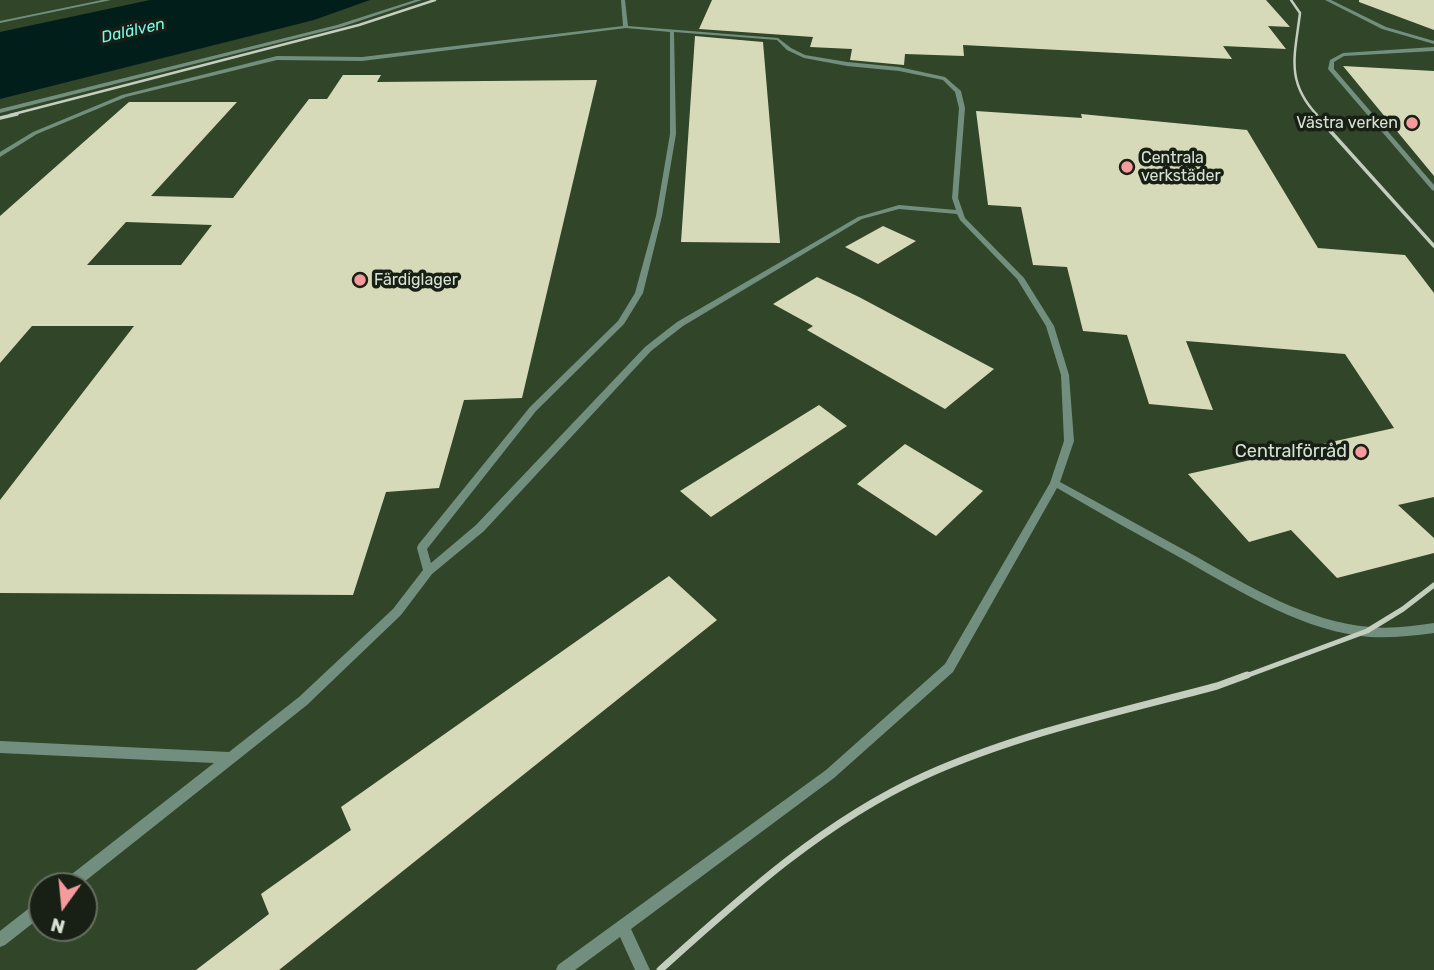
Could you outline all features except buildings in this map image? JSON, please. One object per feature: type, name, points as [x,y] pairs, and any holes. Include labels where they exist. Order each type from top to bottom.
[{"type":"lane","points":[[0,22],[108,0]]},
{"type":"lane","points":[[0,111],[339,26],[420,0]]},
{"type":"lane","points":[[623,0],[626,27]]},
{"type":"lane","points":[[1327,0],[1384,28],[1434,43]]},
{"type":"lane","points":[[0,155],[35,133],[124,96],[277,58],[362,59],[626,27],[778,39],[789,49],[804,56],[847,65],[899,69],[945,79],[958,91],[962,108],[955,198],[962,219],[1020,278],[1050,326],[1065,375],[1069,441],[1055,483],[949,668],[830,774],[563,970]]},
{"type":"lane","points":[[428,571],[422,548],[533,410],[621,322],[639,293],[659,216],[673,134],[672,31]]},
{"type":"lane","points":[[1434,49],[1343,55],[1332,61],[1331,69],[1434,189]]},
{"type":"lane","points":[[86,872],[303,701],[397,612],[428,571],[480,528],[648,349],[680,324],[860,218],[899,207],[960,212]]},
{"type":"lane","points":[[1055,483],[1269,602],[1318,621],[1367,631],[1418,632],[1434,628]]},
{"type":"lane","points":[[0,747],[231,758]]},
{"type":"lane","points":[[0,940],[28,918]]},
{"type":"lane","points":[[622,926],[643,970]]},
{"type":"shaded area","points":[[0,0],[1434,0],[1434,970],[0,970]]},
{"type":"water","name":"Dalälven","points":[[150,0],[370,0],[314,20],[0,99],[0,32]]},
{"type":"railway","points":[[10,115],[359,25],[435,0]]},
{"type":"railway","points":[[1291,0],[1300,13],[1295,55],[1296,79],[1300,91],[1317,115]]},
{"type":"railway","points":[[0,118],[17,114]]},
{"type":"railway","points":[[1315,114],[1434,246]]},
{"type":"railway","points":[[1243,677],[1367,631],[1403,609],[1434,585]]},
{"type":"railway","points":[[660,970],[721,915],[817,838],[852,815],[924,776],[1032,736],[1217,686],[1247,675]]},
{"type":"place","name":"Västra verken","points":[[1412,123]]},
{"type":"place","name":"Centrala verkstäder","points":[[1127,167]]},
{"type":"place","name":"Färdiglager","points":[[360,280]]},
{"type":"place","name":"Centralförråd","points":[[1361,452]]}]
